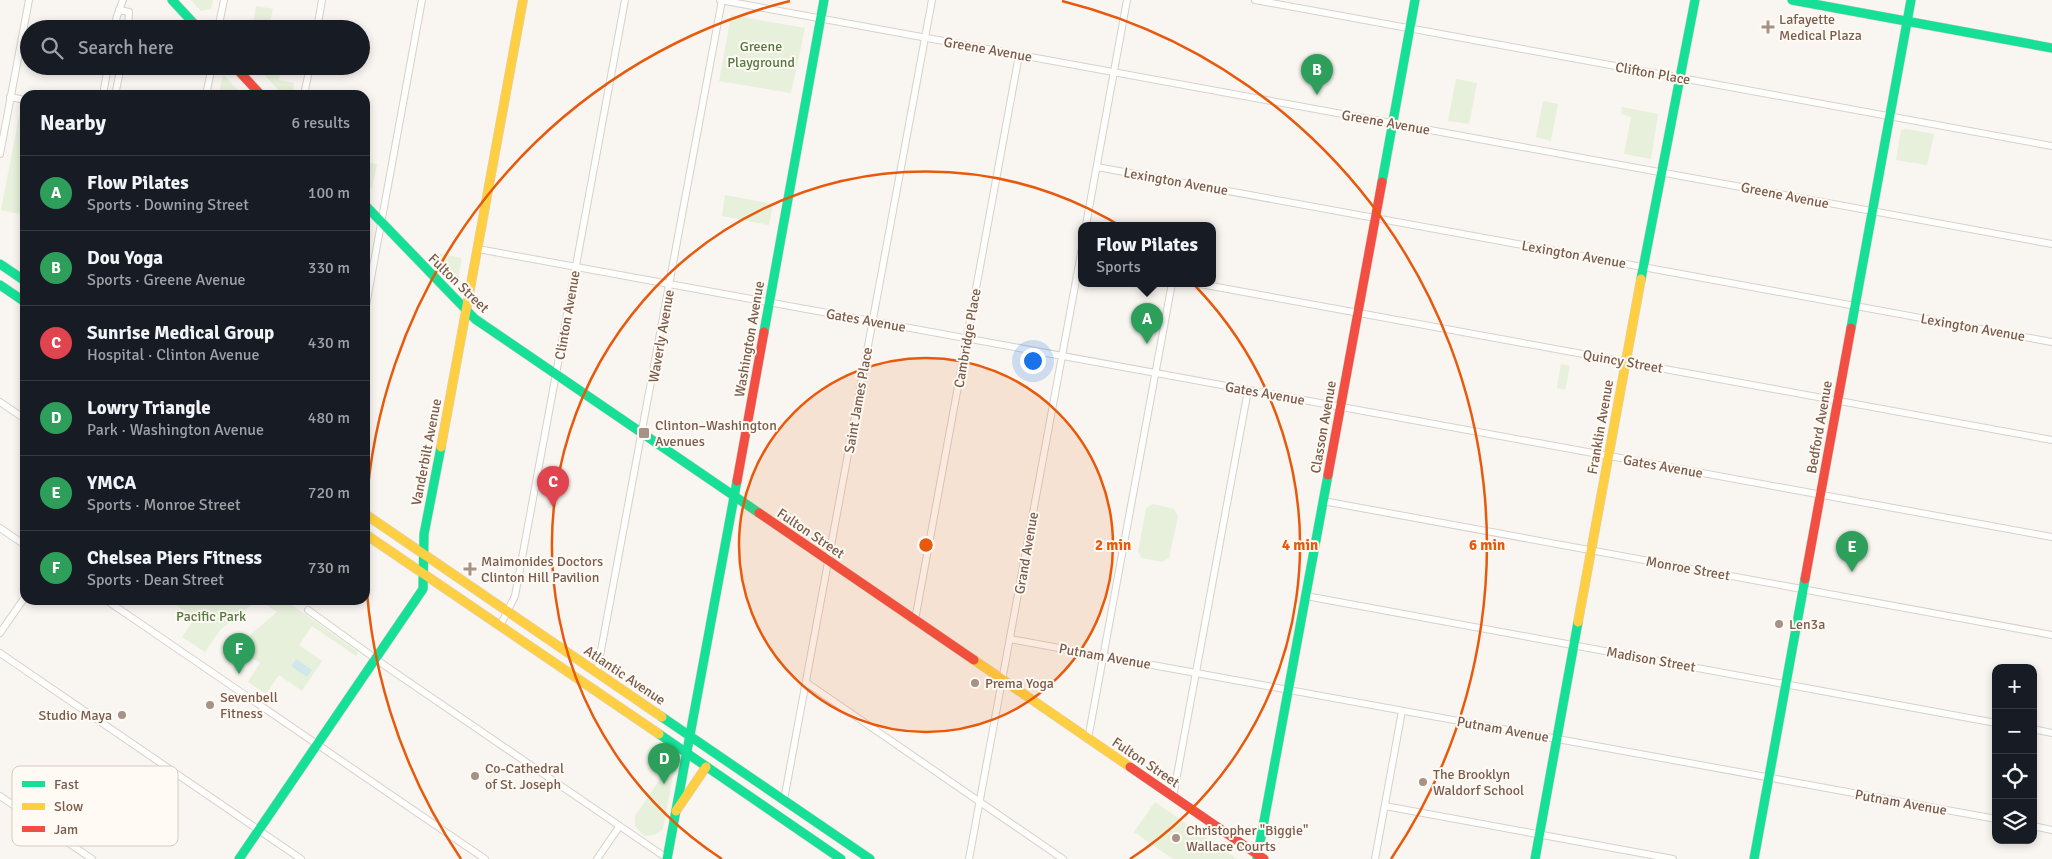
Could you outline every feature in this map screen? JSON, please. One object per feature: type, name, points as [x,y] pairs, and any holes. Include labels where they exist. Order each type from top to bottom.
[{"type":"main road","points":[[172,0],[191,20]]},
{"type":"main road","name":"Vanderbilt Avenue","points":[[239,859],[423,590],[424,534],[467,312],[523,0]]},
{"type":"main road","name":"Washington Avenue","points":[[667,859],[824,0]]},
{"type":"main road","name":"Classon Avenue","points":[[1260,858],[1288,690],[1415,0]]},
{"type":"main road","name":"Franklin Avenue","points":[[1534,859],[1625,361],[1695,0]]},
{"type":"main road","points":[[1792,0],[1815,2],[2052,48]]},
{"type":"main road","name":"Bedford Avenue","points":[[1754,859],[1911,0]]},
{"type":"main road","points":[[242,75],[256,90]]},
{"type":"main road","name":"Fulton Street","points":[[370,210],[467,312],[1260,858]]},
{"type":"main road","points":[[0,264],[20,278]]},
{"type":"main road","points":[[0,285],[20,299]]},
{"type":"main road","name":"Atlantic Avenue","points":[[370,517],[870,859]]},
{"type":"main road","points":[[370,537],[841,859]]},
{"type":"main road","points":[[674,813],[706,767]]},
{"type":"street","points":[[25,20],[29,0]]},
{"type":"street","points":[[116,20],[123,0]]},
{"type":"street","points":[[220,20],[224,0]]},
{"type":"street","points":[[319,20],[322,0]]},
{"type":"street","points":[[370,283],[422,0]]},
{"type":"street","name":"Clinton Avenue","points":[[500,626],[515,596],[625,0]]},
{"type":"street","name":"Greene Avenue","points":[[722,0],[2052,244]]},
{"type":"street","name":"Waverly Avenue","points":[[597,672],[722,0]]},
{"type":"street","name":"Saint James Place","points":[[784,800],[932,0]]},
{"type":"street","points":[[1087,222],[1127,0]]},
{"type":"street","name":"Clifton Place","points":[[1255,0],[2052,146]]},
{"type":"street","points":[[119,10],[129,12],[129,20]]},
{"type":"street","points":[[0,154],[20,46]]},
{"type":"street","name":"Cambridge Place","points":[[915,620],[1019,55]]},
{"type":"street","points":[[104,90],[106,75]]},
{"type":"street","points":[[116,90],[119,75]]},
{"type":"street","points":[[207,90],[210,75]]},
{"type":"street","points":[[305,90],[308,75]]},
{"type":"street","points":[[10,97],[20,99]]},
{"type":"street","name":"Lexington Avenue","points":[[1097,167],[2052,342]]},
{"type":"street","name":"Gates Avenue","points":[[478,249],[2052,537]]},
{"type":"street","name":"Grand Avenue","points":[[969,859],[1078,270]]},
{"type":"street","points":[[1088,739],[1171,287]]},
{"type":"street","name":"Quincy Street","points":[[1216,287],[2052,440]]},
{"type":"street","points":[[1173,797],[1248,390]]},
{"type":"street","points":[[0,402],[20,416]]},
{"type":"street","name":"Monroe Street","points":[[1323,501],[2052,635]]},
{"type":"street","points":[[0,528],[20,542]]},
{"type":"street","name":"Madison Street","points":[[1306,596],[1992,722]]},
{"type":"street","points":[[0,633],[20,604]]},
{"type":"street","points":[[113,605],[485,859]]},
{"type":"street","points":[[308,610],[376,659],[667,859]]},
{"type":"street","name":"Putnam Avenue","points":[[1010,639],[1992,818]]},
{"type":"street","points":[[0,653],[165,766]]},
{"type":"street","points":[[807,682],[1063,859]]},
{"type":"street","points":[[1375,859],[1402,711]]},
{"type":"street","points":[[2037,731],[2052,733]]},
{"type":"street","points":[[178,775],[301,859]]},
{"type":"street","points":[[0,796],[12,804]]},
{"type":"street","points":[[1385,806],[1673,859]]},
{"type":"street","points":[[597,859],[619,826]]},
{"type":"street","points":[[2037,827],[2052,830]]},
{"type":"street","points":[[73,846],[92,859]]},
{"type":"green space","points":[[191,0],[213,0],[211,9],[201,11]]},
{"type":"green space","points":[[256,6],[273,9],[270,20],[254,20]]},
{"type":"green space","name":"Greene Playground","points":[[731,15],[805,28],[791,93],[719,81]]},
{"type":"green space","points":[[224,75],[237,90],[220,90]]},
{"type":"green space","points":[[265,75],[280,75],[279,80],[294,83],[293,90],[278,90]]},
{"type":"green space","points":[[1456,79],[1477,83],[1469,124],[1448,121]]},
{"type":"green space","points":[[1543,101],[1558,104],[1551,141],[1536,137]]},
{"type":"green space","points":[[1622,107],[1658,114],[1651,159],[1624,154],[1631,117],[1621,114]]},
{"type":"green space","points":[[20,115],[20,214],[1,210]]},
{"type":"green space","points":[[1906,129],[1934,134],[1927,165],[1896,160],[1901,130]]},
{"type":"green space","points":[[370,163],[377,164],[372,189],[370,187]]},
{"type":"green space","points":[[725,195],[773,204],[769,225],[722,216]]},
{"type":"green space","points":[[433,252],[462,258],[457,284],[431,255]]},
{"type":"green space","points":[[1561,364],[1570,366],[1565,390],[1557,388]]},
{"type":"green space","points":[[1153,504],[1174,509],[1178,516],[1169,558],[1162,562],[1142,558],[1138,552],[1146,508]]},
{"type":"green space","name":"Pacific Park","points":[[176,605],[251,605],[220,630],[205,652],[182,637],[195,618]]},
{"type":"green space","name":"Pacific Park","points":[[266,605],[292,605],[358,652],[356,656],[312,626],[299,645],[322,661],[302,691],[279,675],[266,694],[248,682],[260,663],[236,647],[277,612]]},
{"type":"green space","points":[[668,761],[675,765],[663,829],[655,835],[644,836],[635,826],[635,816],[669,766]]},
{"type":"green space","points":[[1155,802],[1237,859],[1173,859],[1134,832]]},
{"type":"water","points":[[296,659],[312,670],[307,677],[291,666]]},
{"type":"traffic: fast","points":[[172,0],[191,20]]},
{"type":"traffic: fast","points":[[764,332],[824,0]]},
{"type":"traffic: fast","points":[[1382,182],[1415,0]]},
{"type":"traffic: fast","points":[[1641,279],[1695,0]]},
{"type":"traffic: fast","points":[[1792,0],[2052,48]]},
{"type":"traffic: fast","points":[[1851,328],[1911,0]]},
{"type":"traffic: fast","points":[[370,210],[475,319],[759,513]]},
{"type":"traffic: fast","points":[[0,264],[20,278]]},
{"type":"traffic: fast","points":[[0,285],[20,299]]},
{"type":"traffic: fast","points":[[239,859],[423,589],[424,534],[441,447]]},
{"type":"traffic: fast","points":[[1257,859],[1328,475]]},
{"type":"traffic: fast","points":[[667,859],[737,481]]},
{"type":"traffic: fast","points":[[1754,859],[1805,579]]},
{"type":"traffic: fast","points":[[1535,859],[1578,622]]},
{"type":"traffic: fast","points":[[662,717],[870,859]]},
{"type":"traffic: fast","points":[[659,734],[841,859]]},
{"type":"traffic: slow","points":[[441,447],[523,0]]},
{"type":"traffic: slow","points":[[1578,622],[1641,279]]},
{"type":"traffic: slow","points":[[370,517],[662,717]]},
{"type":"traffic: slow","points":[[370,537],[659,734]]},
{"type":"traffic: slow","points":[[974,660],[1130,767]]},
{"type":"traffic: slow","points":[[676,811],[706,767]]},
{"type":"traffic: jam","points":[[242,75],[256,90]]},
{"type":"traffic: jam","points":[[1328,475],[1382,182]]},
{"type":"traffic: jam","points":[[1805,579],[1851,328]]},
{"type":"traffic: jam","points":[[737,481],[764,332]]},
{"type":"traffic: jam","points":[[759,513],[974,660]]},
{"type":"traffic: jam","points":[[1130,767],[1264,859]]},
{"type":"place","name":"Lafayette Medical Plaza","points":[[1768,27]]},
{"type":"place","name":"Dou Yoga","points":[[1317,95]]},
{"type":"place","name":"Flow Pilates","points":[[1147,344]]},
{"type":"place","name":"Clinton–Washington Avenues","points":[[644,433]]},
{"type":"place","name":"Sunrise Medical Group","points":[[553,507]]},
{"type":"place","name":"Maimonides Doctors Clinton Hill Pavilion","points":[[470,569]]},
{"type":"place","name":"YMCA","points":[[1852,572]]},
{"type":"place","name":"Len3a","points":[[1779,624]]},
{"type":"place","name":"Chelsea Piers Fitness","points":[[239,674]]},
{"type":"place","name":"Prema Yoga","points":[[975,683]]},
{"type":"place","name":"Sevenbell Fitness","points":[[210,705]]},
{"type":"place","name":"Studio Maya","points":[[122,715]]},
{"type":"place","name":"Co-Cathedral of St. Joseph","points":[[475,776]]},
{"type":"place","name":"The Brooklyn Waldorf School","points":[[1423,782]]},
{"type":"place","name":"Lowry Triangle","points":[[664,784]]},
{"type":"place","name":"Christopher \"Biggie\" Wallace Courts","points":[[1176,838]]}]
